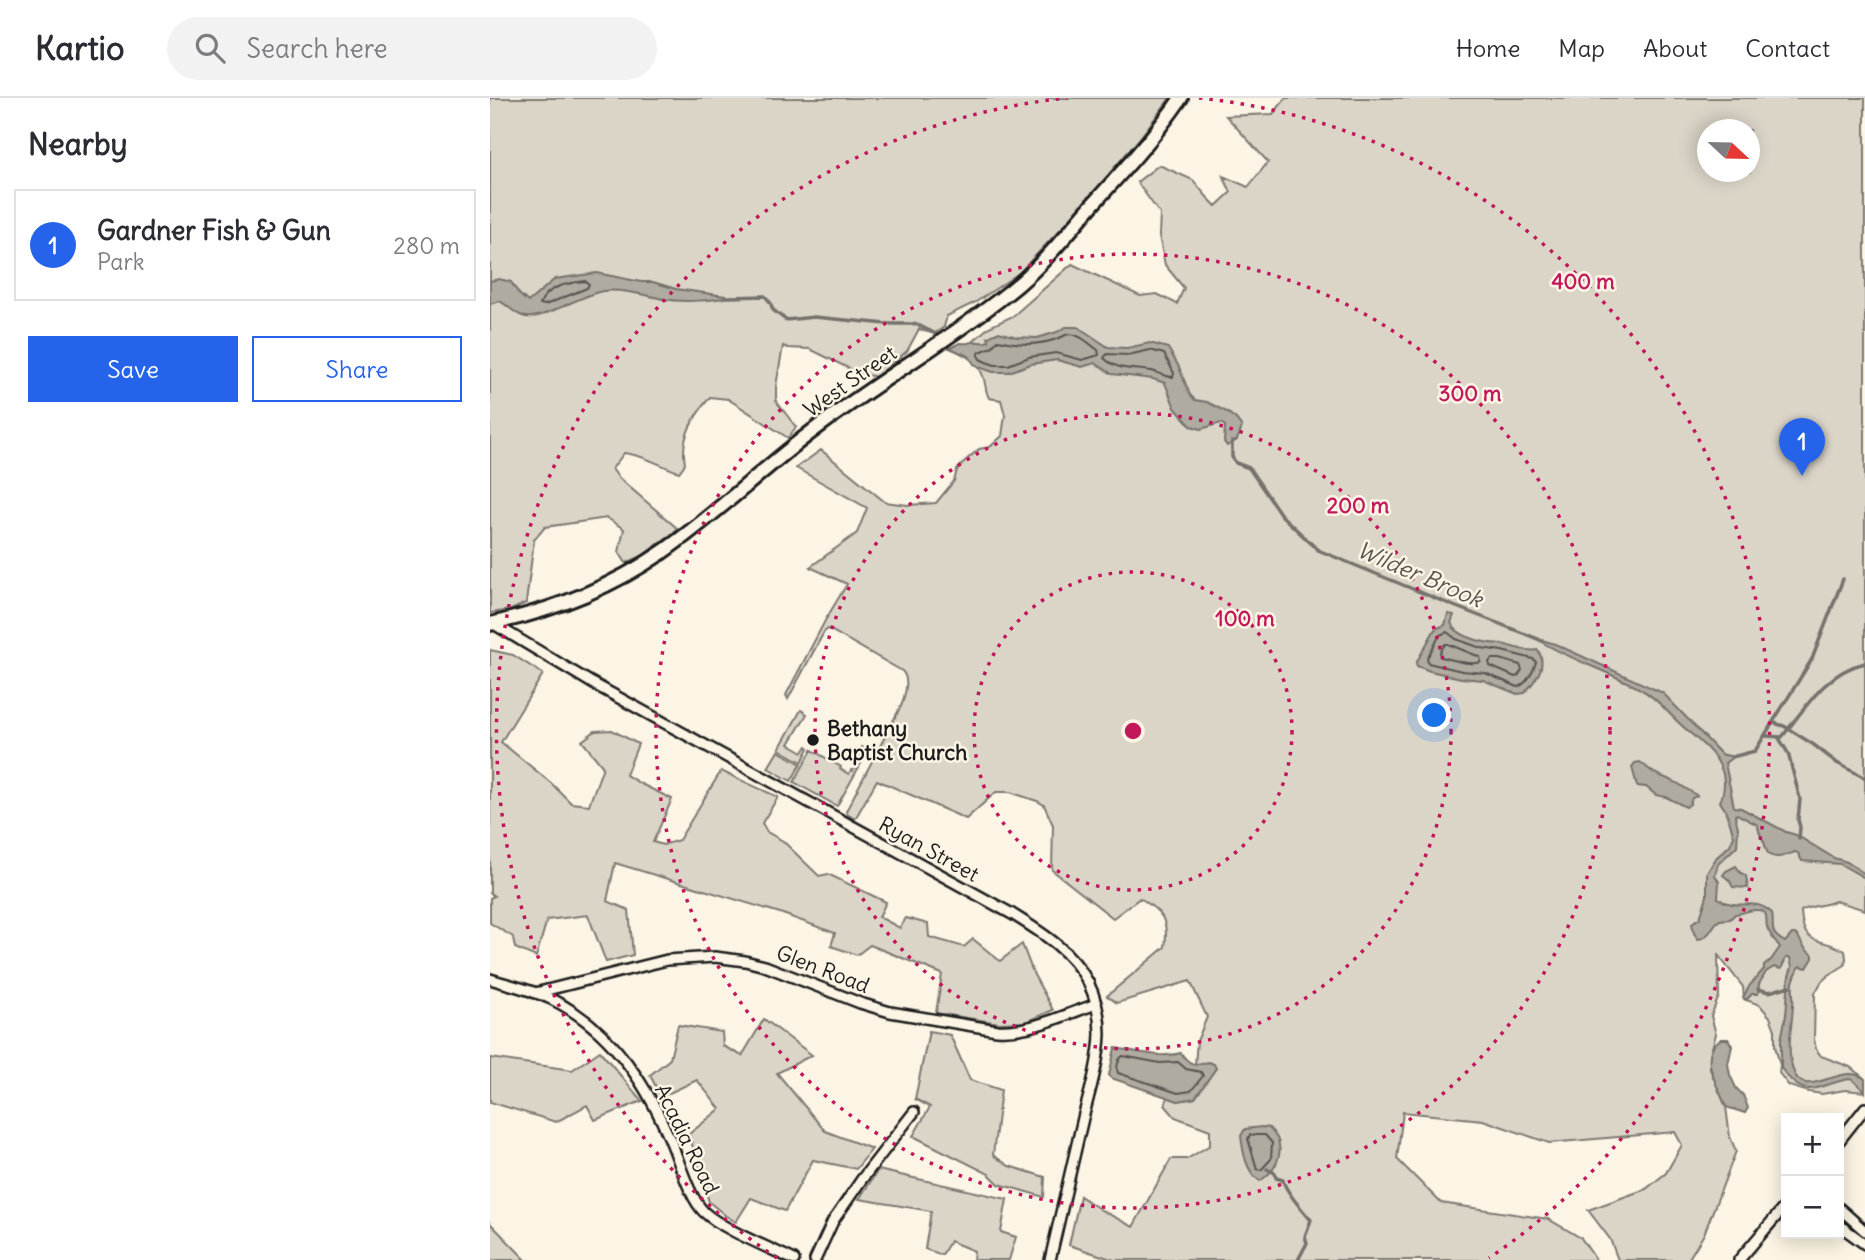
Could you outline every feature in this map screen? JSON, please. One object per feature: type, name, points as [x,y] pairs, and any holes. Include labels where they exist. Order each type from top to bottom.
[{"type":"main road","name":"West Street","points":[[491,624],[525,617],[570,602],[648,562],[819,426],[1009,293],[1049,255],[1156,133],[1181,98]]},
{"type":"street","name":"Ryan Street","points":[[491,624],[592,683],[1031,926],[1060,947],[1076,964],[1088,982],[1096,1004],[1099,1021],[1098,1054],[1050,1260]]},
{"type":"street","name":"Glen Road","points":[[536,993],[667,960],[699,957],[760,964],[890,1012],[998,1030],[1027,1027],[1096,1004]]},
{"type":"street","name":"Acadia Road","points":[[490,979],[536,993],[560,1004],[606,1038],[654,1106],[695,1198],[706,1213],[794,1260]]},
{"type":"street","points":[[1844,1135],[1865,1108]]},
{"type":"street","points":[[816,1260],[833,1221],[914,1112]]},
{"type":"street","points":[[1738,1260],[1781,1211]]},
{"type":"street","points":[[1844,1212],[1865,1230]]},
{"type":"street","points":[[1844,1229],[1865,1244]]},
{"type":"shaded area","points":[[490,98],[1170,98],[1074,215],[1019,273],[976,302],[947,316],[944,327],[934,334],[919,329],[907,351],[876,377],[858,373],[810,349],[783,346],[776,401],[796,427],[788,438],[728,399],[710,397],[689,428],[684,445],[685,464],[679,472],[645,458],[624,453],[612,469],[678,529],[642,556],[626,563],[619,552],[624,529],[607,518],[545,527],[534,540],[526,603],[511,610],[490,613]]},
{"type":"shaded area","points":[[1286,98],[1865,98],[1865,910],[1836,901],[1801,911],[1802,923],[1809,937],[1845,951],[1846,958],[1845,965],[1822,981],[1815,993],[1816,1049],[1821,1056],[1850,1067],[1864,1078],[1865,1092],[1845,1090],[1822,1094],[1789,1086],[1779,1073],[1775,1030],[1770,1017],[1760,1005],[1744,999],[1743,987],[1718,955],[1719,996],[1711,1016],[1716,1034],[1710,1055],[1710,1069],[1726,1107],[1730,1137],[1736,1151],[1704,1234],[1688,1260],[1618,1260],[1610,1239],[1588,1210],[1646,1189],[1666,1173],[1682,1145],[1675,1132],[1549,1143],[1483,1120],[1403,1112],[1397,1159],[1441,1203],[1548,1219],[1581,1238],[1596,1260],[1114,1260],[1069,1245],[1080,1196],[1133,1227],[1171,1159],[1187,1159],[1210,1145],[1210,1130],[1175,1117],[1165,1105],[1168,1097],[1178,1101],[1195,1098],[1216,1068],[1209,1062],[1195,1065],[1197,1041],[1207,1017],[1190,981],[1117,1003],[1107,996],[1165,947],[1166,930],[1162,917],[1140,898],[1113,918],[1052,870],[1053,825],[1044,805],[1010,792],[996,792],[966,819],[877,780],[855,819],[847,814],[846,811],[902,704],[906,682],[902,671],[828,629],[788,699],[786,695],[847,584],[810,567],[857,533],[867,508],[796,468],[821,450],[885,502],[908,505],[936,503],[954,481],[957,470],[965,461],[979,449],[990,447],[1002,436],[1005,415],[1001,400],[989,398],[978,366],[950,348],[960,343],[967,345],[989,327],[1013,316],[1072,264],[1140,296],[1157,294],[1177,304],[1184,288],[1165,265],[1159,236],[1160,214],[1137,182],[1159,165],[1193,180],[1216,206],[1231,192],[1223,176],[1248,187],[1268,162],[1226,116],[1273,114]]},
{"type":"shaded area","points":[[490,650],[513,655],[543,674],[501,742],[571,803],[589,805],[603,767],[582,741],[595,731],[612,730],[638,744],[626,775],[672,799],[653,842],[663,845],[679,840],[721,771],[778,797],[762,823],[767,832],[783,841],[819,876],[828,874],[886,902],[879,917],[900,928],[906,918],[928,924],[929,937],[964,947],[973,939],[1000,961],[1022,944],[1034,975],[1053,1010],[1025,1022],[999,1023],[936,1013],[942,974],[870,945],[857,955],[831,946],[835,933],[780,913],[615,863],[607,901],[629,910],[633,955],[606,962],[588,915],[547,920],[536,957],[515,948],[513,937],[490,923],[490,898],[494,896],[490,893]]},
{"type":"shaded area","points":[[801,710],[807,714],[789,744],[803,752],[807,746],[809,748],[802,762],[779,749]]},
{"type":"shaded area","points":[[862,747],[868,751],[837,806],[794,782],[812,750],[849,774],[861,758],[859,752]]},
{"type":"shaded area","points":[[778,751],[801,764],[791,781],[768,768]]},
{"type":"shaded area","points":[[764,1019],[812,1055],[777,1073],[825,1131],[872,1149],[856,1169],[813,1160],[785,1211],[751,1198],[736,1222],[709,1202],[689,1134],[720,1109],[697,1080],[661,1097],[650,1075],[670,1059],[678,1025],[722,1032],[723,1046],[742,1056]]},
{"type":"shaded area","points":[[929,1031],[950,1035],[970,1080],[1001,1090],[993,1155],[1009,1166],[1045,1177],[1044,1197],[999,1184],[989,1174],[913,1136],[930,1107],[915,1099]]},
{"type":"shaded area","points":[[600,1051],[642,1101],[595,1120],[587,1105],[556,1122],[490,1102],[490,1058],[572,1070]]},
{"type":"shaded area","points":[[878,1170],[1007,1199],[1001,1232],[1016,1237],[1009,1260],[973,1260],[974,1251],[950,1241],[942,1255],[925,1249],[931,1211],[859,1199]]},
{"type":"shaded area","points":[[490,1223],[526,1260],[490,1260]]},
{"type":"water","points":[[597,273],[733,297],[680,301],[603,291],[533,317],[518,314],[499,301],[490,304],[490,281],[499,279],[511,282],[528,302],[555,279]]},
{"type":"water","points":[[1066,327],[1078,327],[1108,347],[1127,348],[1150,343],[1168,348],[1190,395],[1195,400],[1207,402],[1227,412],[1242,427],[1237,440],[1227,446],[1224,442],[1225,426],[1221,423],[1201,429],[1191,426],[1175,408],[1165,383],[1153,379],[1112,374],[1095,363],[1082,367],[1057,360],[1031,364],[1009,372],[993,372],[979,367],[969,356],[950,348],[960,343],[987,342],[988,337],[999,332],[1017,337],[1037,338]]},
{"type":"water","points":[[1448,614],[1454,615],[1451,623],[1467,637],[1538,650],[1541,668],[1525,693],[1517,694],[1483,680],[1461,678],[1417,666],[1416,663],[1435,629],[1445,625]]},
{"type":"water","points":[[1535,638],[1555,644],[1663,693],[1721,754],[1733,757],[1725,763],[1734,807],[1796,835],[1865,874],[1865,878],[1840,864],[1802,861],[1795,852],[1774,857],[1766,849],[1758,825],[1737,814],[1737,846],[1718,864],[1715,875],[1719,882],[1718,898],[1732,904],[1752,904],[1765,908],[1772,913],[1776,935],[1785,942],[1795,934],[1805,949],[1813,955],[1807,968],[1798,968],[1793,983],[1790,1054],[1798,1079],[1814,1083],[1845,1074],[1855,1075],[1865,1079],[1865,1092],[1849,1079],[1812,1089],[1805,1088],[1797,1085],[1781,1068],[1781,1040],[1792,967],[1790,958],[1786,958],[1781,969],[1774,967],[1766,972],[1759,984],[1758,994],[1752,994],[1746,1000],[1743,997],[1780,947],[1768,930],[1764,912],[1751,910],[1735,914],[1730,919],[1720,920],[1703,938],[1698,939],[1694,933],[1692,923],[1700,918],[1707,896],[1707,873],[1734,836],[1726,811],[1720,802],[1724,777],[1714,756],[1647,693]]},
{"type":"water","points":[[1640,762],[1654,773],[1697,796],[1692,798],[1686,807],[1656,795],[1646,787],[1637,786],[1632,767]]},
{"type":"water","points":[[1736,866],[1746,876],[1748,888],[1733,887],[1723,875]]},
{"type":"water","points":[[1721,1039],[1728,1039],[1732,1046],[1728,1064],[1730,1075],[1743,1095],[1748,1108],[1745,1113],[1726,1107],[1715,1081],[1710,1054]]},
{"type":"water","points":[[1115,1048],[1157,1055],[1181,1053],[1194,1064],[1209,1063],[1216,1068],[1195,1098],[1178,1101],[1111,1078],[1109,1075]]},
{"type":"water","points":[[1269,1128],[1275,1135],[1280,1149],[1272,1170],[1260,1181],[1248,1167],[1241,1136],[1245,1129]]},
{"type":"waterway","name":"Wilder Brook","points":[[730,297],[765,296],[773,310],[786,320],[814,317],[916,324],[942,337]]},
{"type":"waterway","name":"Wilder Brook","points":[[1232,442],[1232,457],[1236,463],[1249,468],[1281,515],[1318,550],[1538,639]]},
{"type":"waterway","points":[[1732,757],[1755,751],[1812,659],[1843,579]]},
{"type":"waterway","points":[[1766,736],[1782,737],[1828,682],[1865,663]]},
{"type":"waterway","points":[[1774,723],[1784,726],[1837,763],[1865,778]]},
{"type":"waterway","points":[[1779,738],[1788,753],[1800,799],[1799,839]]},
{"type":"waterway","points":[[1758,989],[1769,992],[1790,986]]},
{"type":"waterway","points":[[1267,1169],[1275,1173],[1276,1178],[1283,1180],[1311,1220],[1305,1236],[1307,1243],[1298,1260]]},
{"type":"place","name":"Gardner Fish & Gun","points":[[1802,476]]},
{"type":"place","name":"Bethany Baptist Church","points":[[813,740]]}]
